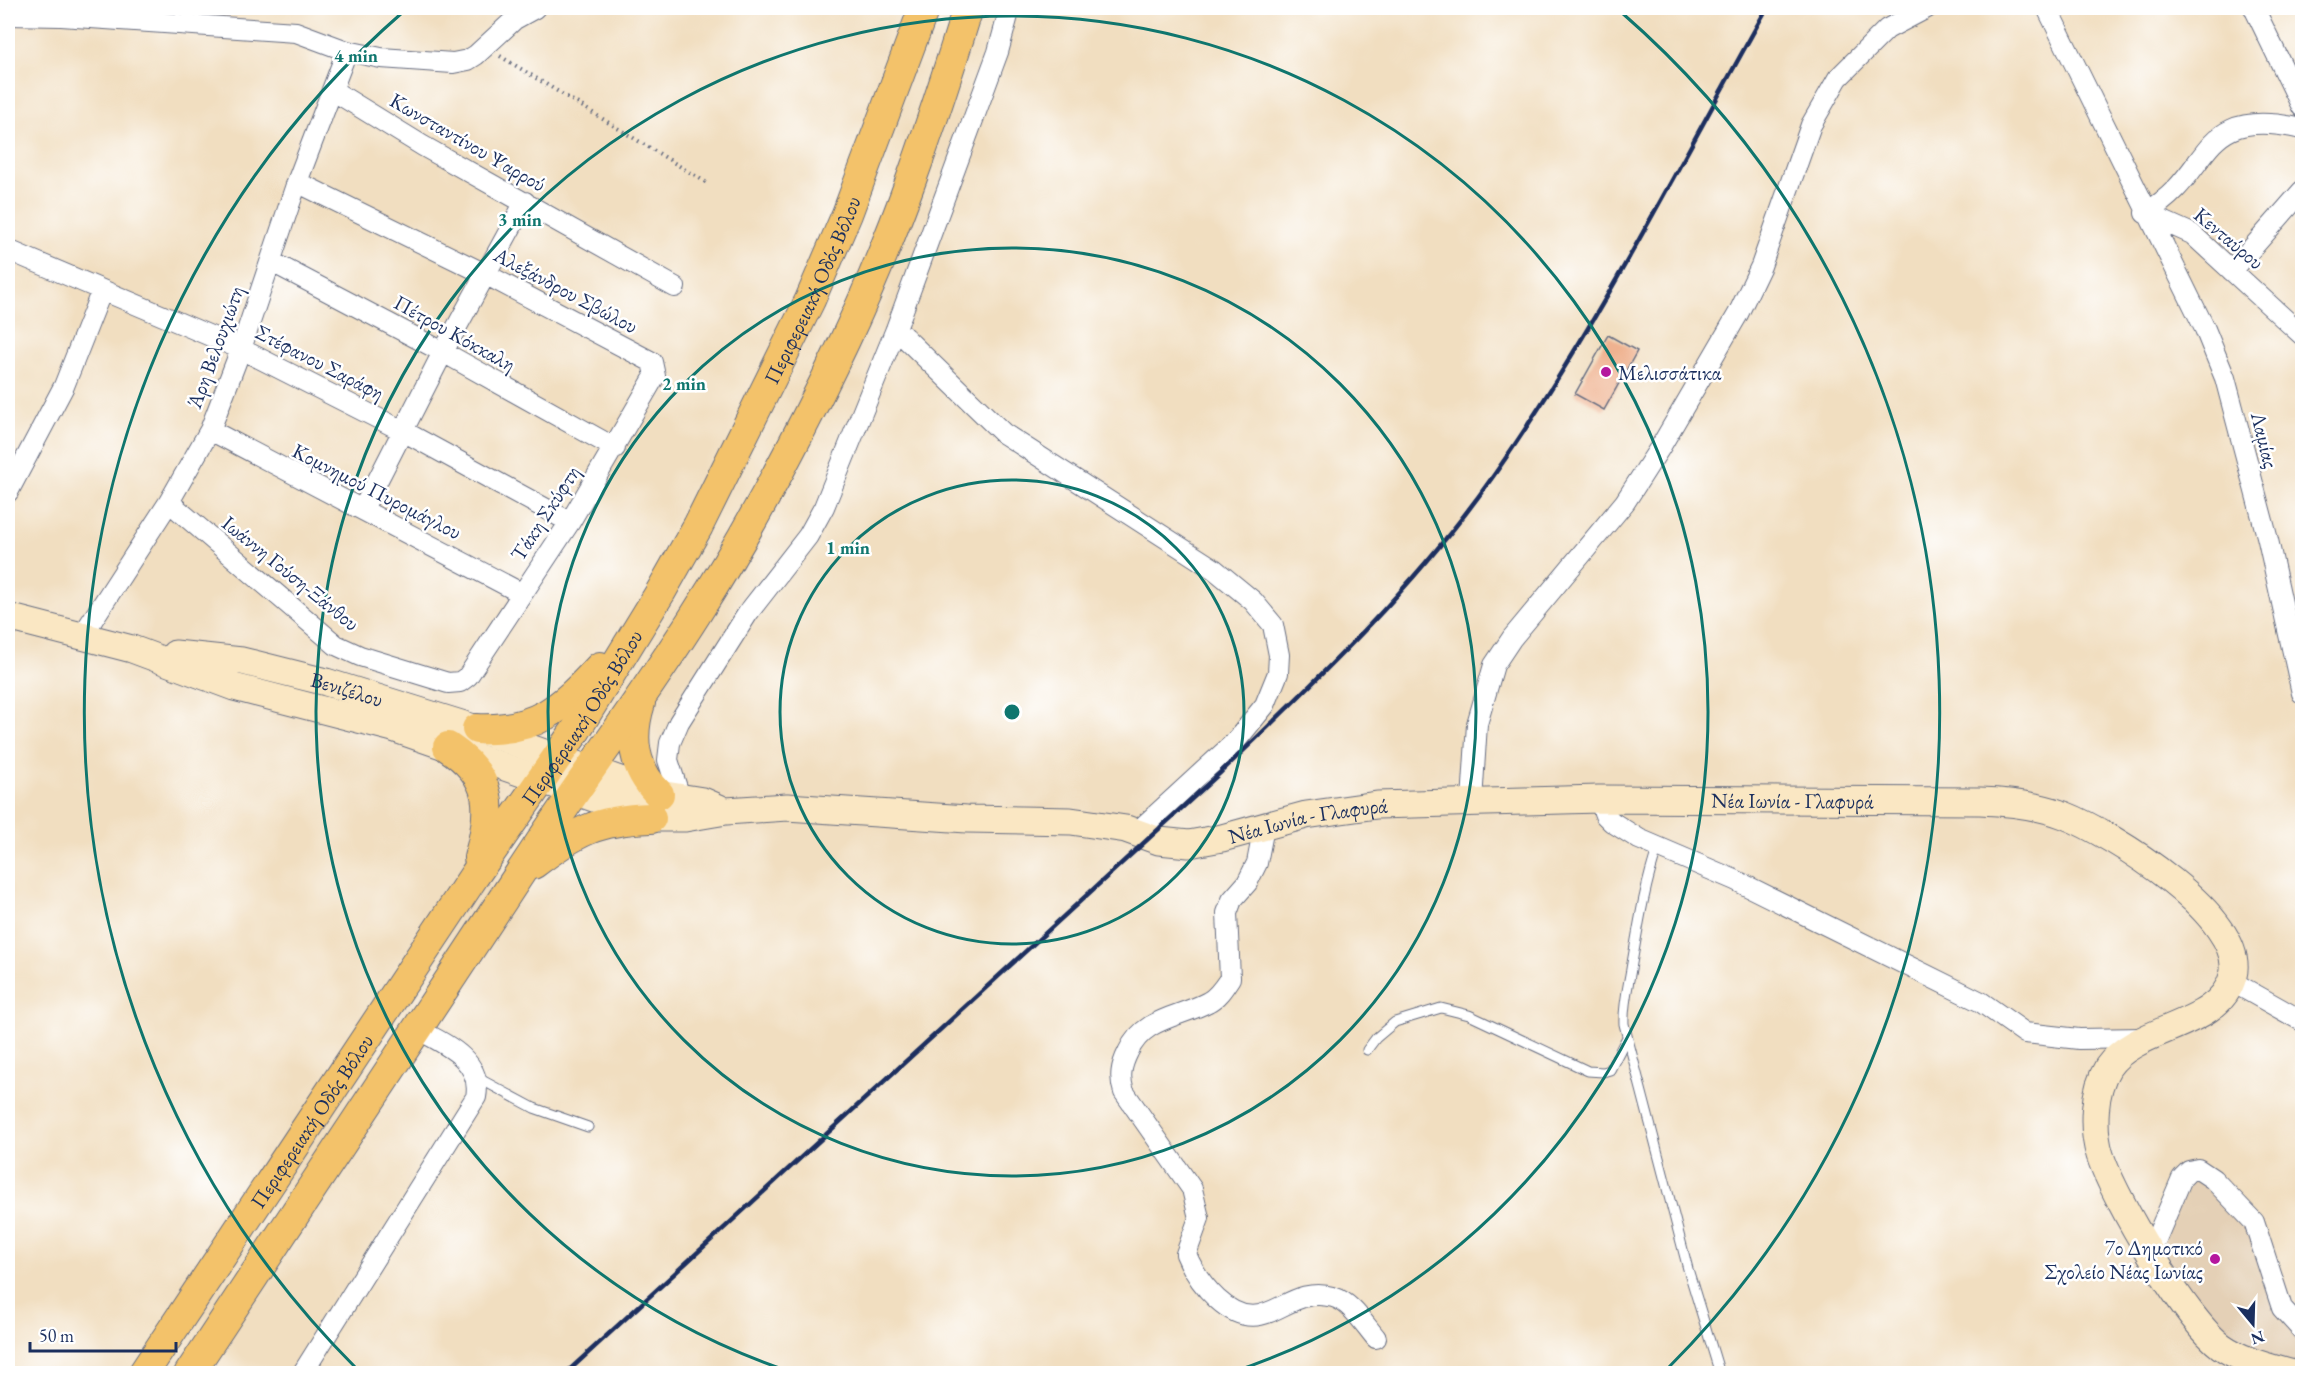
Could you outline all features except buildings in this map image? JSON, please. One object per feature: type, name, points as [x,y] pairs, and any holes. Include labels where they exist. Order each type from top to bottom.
[{"type":"main road","name":"Περιφερειακή Οδός Βόλου","points":[[142,1374],[474,876],[576,729],[698,526],[810,300],[847,214],[924,8]]},
{"type":"main road","name":"Περιφερειακή Οδός Βόλου","points":[[189,1374],[521,872],[699,610],[807,416],[846,338],[892,228],[936,112],[968,8]]},
{"type":"main road","name":"Βενιζέλου","points":[[8,617],[132,649],[234,687],[393,728],[448,747],[548,768]]},
{"type":"main road","points":[[477,729],[517,727],[547,715],[577,692],[644,618]]},
{"type":"main road","name":"Βενιζέλου","points":[[132,649],[242,661],[326,682],[477,729],[548,768]]},
{"type":"main road","points":[[521,872],[591,827],[663,803],[643,775],[634,752],[634,727],[643,695]]},
{"type":"main road","points":[[448,747],[475,769],[486,791],[488,818],[474,876]]},
{"type":"main road","name":"Νέα Ιωνία - Γλαφυρά","points":[[548,768],[663,803],[685,818],[726,811],[787,807],[967,819],[1059,821],[1137,831],[1159,841],[1188,844],[1306,815],[1350,807],[1472,801],[1599,799],[1980,801],[2025,805],[2048,810],[2080,822],[2113,840],[2162,874],[2197,903],[2226,936],[2233,954],[2231,981]]},
{"type":"main road","points":[[2231,981],[2216,1004],[2126,1050],[2110,1065],[2099,1086],[2097,1143],[2107,1172],[2151,1251],[2186,1307],[2210,1337],[2230,1352],[2279,1372]]},
{"type":"street","points":[[8,15],[141,14],[296,33],[347,51],[381,58],[453,63],[468,60],[515,19],[535,8]]},
{"type":"street","points":[[663,803],[670,743],[679,722],[748,613],[815,524],[896,329],[998,52],[1010,8]]},
{"type":"street","points":[[1472,801],[1477,724],[1494,665],[1512,638],[1625,502],[1661,446],[1747,295],[1761,266],[1811,125],[1838,78],[1887,29],[1927,8]]},
{"type":"street","name":"Λαμίας","points":[[2047,8],[2145,213],[2205,329],[2225,378],[2268,540],[2302,693]]},
{"type":"street","points":[[2254,8],[2302,107]]},
{"type":"street","name":"Άρη Βελουχιώτη","points":[[82,636],[170,502],[210,430],[272,262],[297,182],[347,51]]},
{"type":"street","name":"Κωνσταντίνου Ψαρρού","points":[[332,90],[423,146],[675,287]]},
{"type":"street","points":[[2145,213],[2165,202],[2206,151],[2228,131],[2243,124],[2259,122],[2302,129]]},
{"type":"street","name":"Αλεξάνδρου Σβώλου","points":[[297,182],[485,274],[652,362]]},
{"type":"street","points":[[2232,271],[2302,191]]},
{"type":"street","points":[[363,509],[443,352],[525,202]]},
{"type":"street","name":"Κενταύρου","points":[[2145,213],[2192,234],[2302,335]]},
{"type":"street","name":"Στέφανου Σαράφη","points":[[8,249],[241,349],[404,431],[570,522]]},
{"type":"street","name":"Πέτρου Κόκκαλη","points":[[272,262],[443,352],[615,448]]},
{"type":"street","points":[[8,492],[64,386],[102,290]]},
{"type":"street","points":[[896,329],[1003,433],[1214,569],[1253,601],[1273,625],[1279,655],[1278,673],[1265,705],[1235,742],[1137,831]]},
{"type":"street","name":"Τάκη Σκύφτη","points":[[460,682],[468,676],[570,522],[615,448],[655,376],[652,362]]},
{"type":"street","name":"Κομνημού Πυρομάγλου","points":[[210,430],[521,593]]},
{"type":"street","name":"Ιωάννη Γούση-Ξάνθου","points":[[170,502],[336,645],[360,656],[448,683],[460,682]]},
{"type":"street","points":[[1599,799],[1605,815],[1639,839],[1735,880],[1981,1002],[2025,1033],[2079,1039],[2148,1038]]},
{"type":"street","points":[[1264,827],[1257,863],[1247,883],[1232,900],[1227,913],[1230,978],[1209,1002],[1152,1023],[1141,1032],[1125,1059],[1120,1079],[1124,1092],[1192,1189],[1199,1218],[1186,1254],[1205,1287],[1230,1310],[1249,1317],[1309,1296],[1331,1296],[1352,1309],[1376,1338]]},
{"type":"street","points":[[2231,981],[2302,1021]]},
{"type":"street","points":[[302,1374],[476,1097],[478,1078],[467,1060],[417,1029]]},
{"type":"street","points":[[2151,1251],[2179,1183],[2186,1173],[2199,1169],[2214,1179],[2254,1222],[2282,1308],[2302,1330]]},
{"type":"lane","points":[[1658,848],[1651,868],[1623,1013],[1626,1039],[1688,1269],[1720,1374]]},
{"type":"lane","points":[[1367,1050],[1376,1038],[1395,1022],[1441,1008],[1469,1015],[1588,1071],[1610,1070],[1626,1039]]},
{"type":"lane","points":[[478,1078],[534,1108],[588,1128]]},
{"type":"path","points":[[485,46],[707,183]]},
{"type":"shaded area","name":"7ο Δημοτικό Σχολείο Νέας Ιωνίας","points":[[2194,1174],[2250,1225],[2302,1338],[2302,1353],[2293,1369],[2231,1344],[2177,1279],[2159,1240]]},
{"type":"railway","points":[[565,1374],[1221,772],[1294,702],[1399,593],[1464,516],[1494,475],[1568,362],[1636,245],[1767,8]]},
{"type":"place","name":"Μελισσάτικα","points":[[1606,372]]},
{"type":"place","name":"7ο Δημοτικό Σχολείο Νέας Ιωνίας","points":[[2215,1259]]}]
